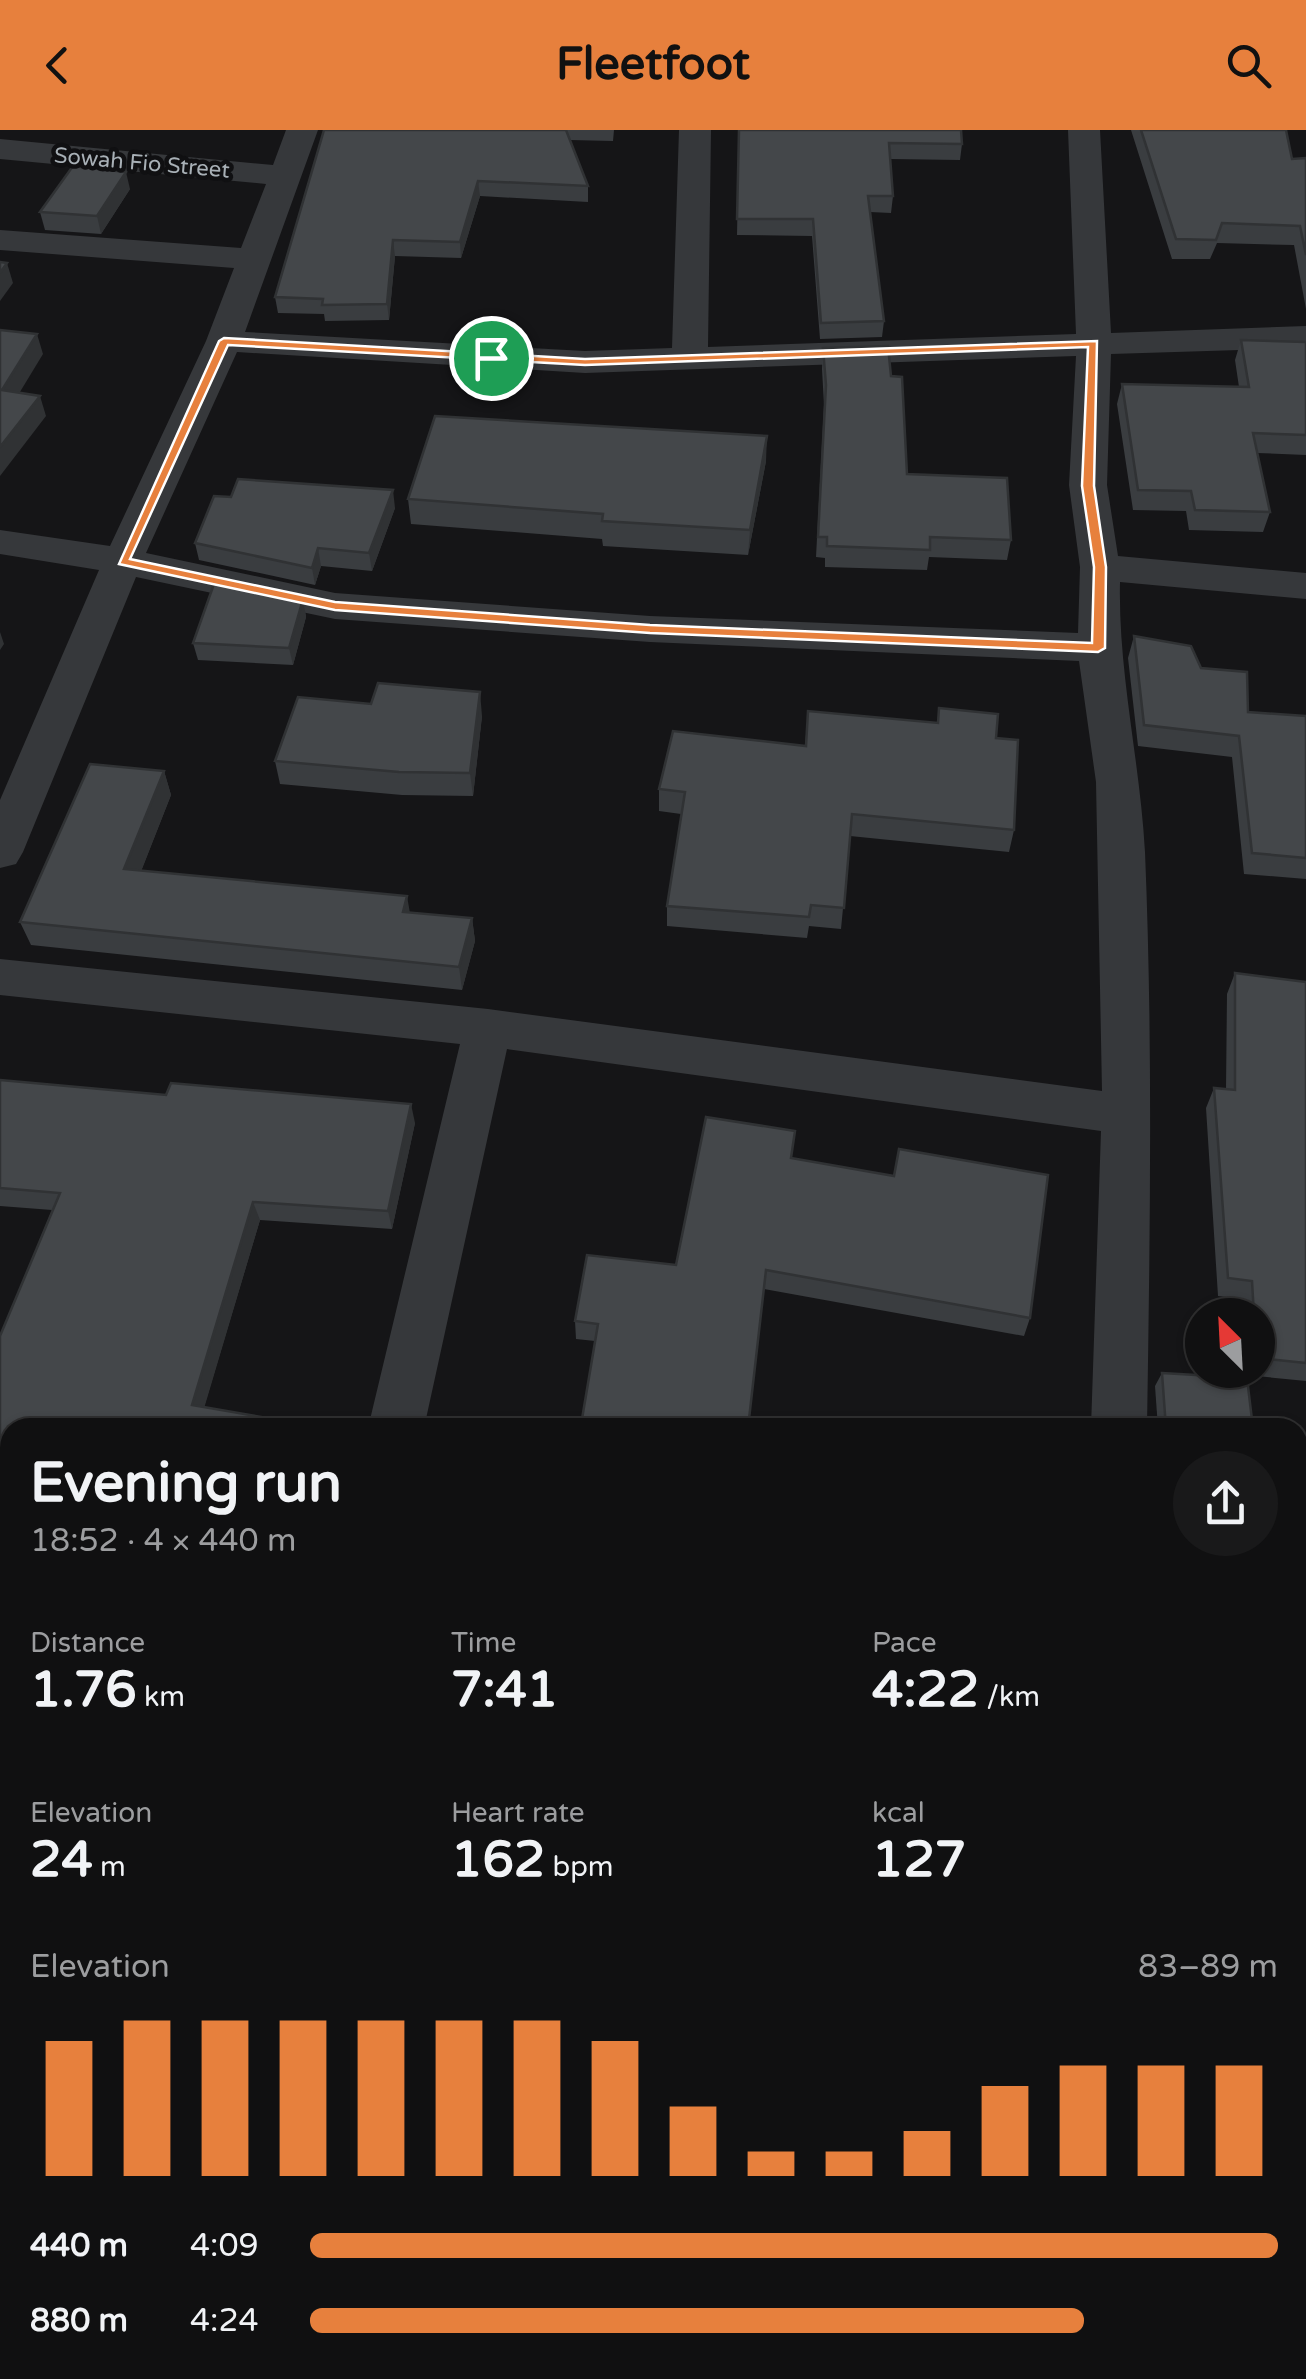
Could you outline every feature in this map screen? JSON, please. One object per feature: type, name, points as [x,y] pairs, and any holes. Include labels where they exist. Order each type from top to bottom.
[{"type":"street","points":[[0,852],[123,561],[224,341],[302,130]]},
{"type":"street","points":[[690,358],[695,130]]},
{"type":"street","points":[[1084,130],[1094,344],[1088,486],[1100,567],[1098,648],[1120,816],[1126,1114],[1119,1418]]},
{"type":"street","name":"Sowah Fio Street","points":[[0,149],[285,176]]},
{"type":"street","points":[[0,240],[252,258]]},
{"type":"street","points":[[224,341],[585,362],[1306,338]]},
{"type":"street","points":[[0,542],[123,561],[244,590],[373,610],[650,629],[1098,648]]},
{"type":"street","points":[[1100,567],[1306,586]]},
{"type":"street","points":[[0,976],[488,1028],[1126,1114]]},
{"type":"street","points":[[398,1418],[488,1028]]},
{"type":"building","points":[[324,130],[566,130],[588,186],[478,181],[460,242],[393,240],[387,304],[322,305],[323,299],[275,297]]},
{"type":"building","points":[[739,130],[961,130],[962,144],[889,143],[893,196],[868,196],[884,321],[821,323],[813,219],[737,219]]},
{"type":"building","points":[[1141,130],[1286,130],[1292,159],[1306,158],[1306,255],[1300,226],[1222,223],[1216,240],[1176,239]]},
{"type":"building","points":[[73,166],[126,172],[97,216],[40,212]]},
{"type":"building","points":[[0,330],[37,334],[2,390],[40,396],[0,447]]},
{"type":"building","points":[[1241,340],[1306,342],[1306,435],[1253,433],[1270,512],[1195,510],[1191,491],[1138,490],[1122,384],[1249,387]]},
{"type":"building","points":[[888,346],[891,376],[902,377],[907,474],[1007,478],[1011,540],[930,537],[930,550],[827,546],[827,537],[818,537],[826,385],[823,348]]},
{"type":"building","points":[[435,416],[767,436],[750,530],[602,521],[603,514],[408,499]]},
{"type":"building","points":[[238,479],[393,490],[369,553],[318,548],[312,568],[195,543],[214,496],[231,497]]},
{"type":"building","points":[[215,581],[303,599],[289,648],[193,643]]},
{"type":"building","points":[[1134,636],[1191,646],[1201,668],[1247,672],[1248,712],[1306,716],[1306,858],[1252,853],[1239,736],[1144,725]]},
{"type":"building","points":[[378,683],[480,692],[470,773],[399,772],[275,761],[298,697],[371,704]]},
{"type":"building","points":[[939,708],[998,714],[996,738],[1018,740],[1014,830],[852,814],[844,908],[811,905],[809,917],[667,906],[685,792],[659,789],[673,731],[806,746],[808,711],[938,723]]},
{"type":"building","points":[[90,764],[164,771],[124,869],[407,896],[403,912],[472,918],[459,967],[20,922]]},
{"type":"building","points":[[1235,973],[1306,982],[1306,1363],[1275,1360],[1275,1298],[1253,1298],[1252,1281],[1228,1278],[1214,1088],[1235,1090]]},
{"type":"building","points":[[0,1080],[166,1095],[171,1083],[411,1104],[388,1211],[253,1202],[192,1405],[268,1418],[0,1418],[0,1336],[60,1193],[0,1188]]},
{"type":"building","points":[[706,1117],[795,1131],[791,1158],[894,1176],[899,1149],[1048,1175],[1030,1318],[766,1270],[749,1418],[582,1418],[598,1324],[575,1321],[587,1255],[676,1265]]},
{"type":"building","points":[[1162,1373],[1185,1374],[1185,1388],[1248,1388],[1252,1418],[1165,1418]]},
{"type":"route","points":[[224,341],[491,358],[585,362],[889,348],[1094,344],[1088,486],[1100,567],[1098,648],[650,629],[335,606],[244,590],[123,561],[224,341]]}]
